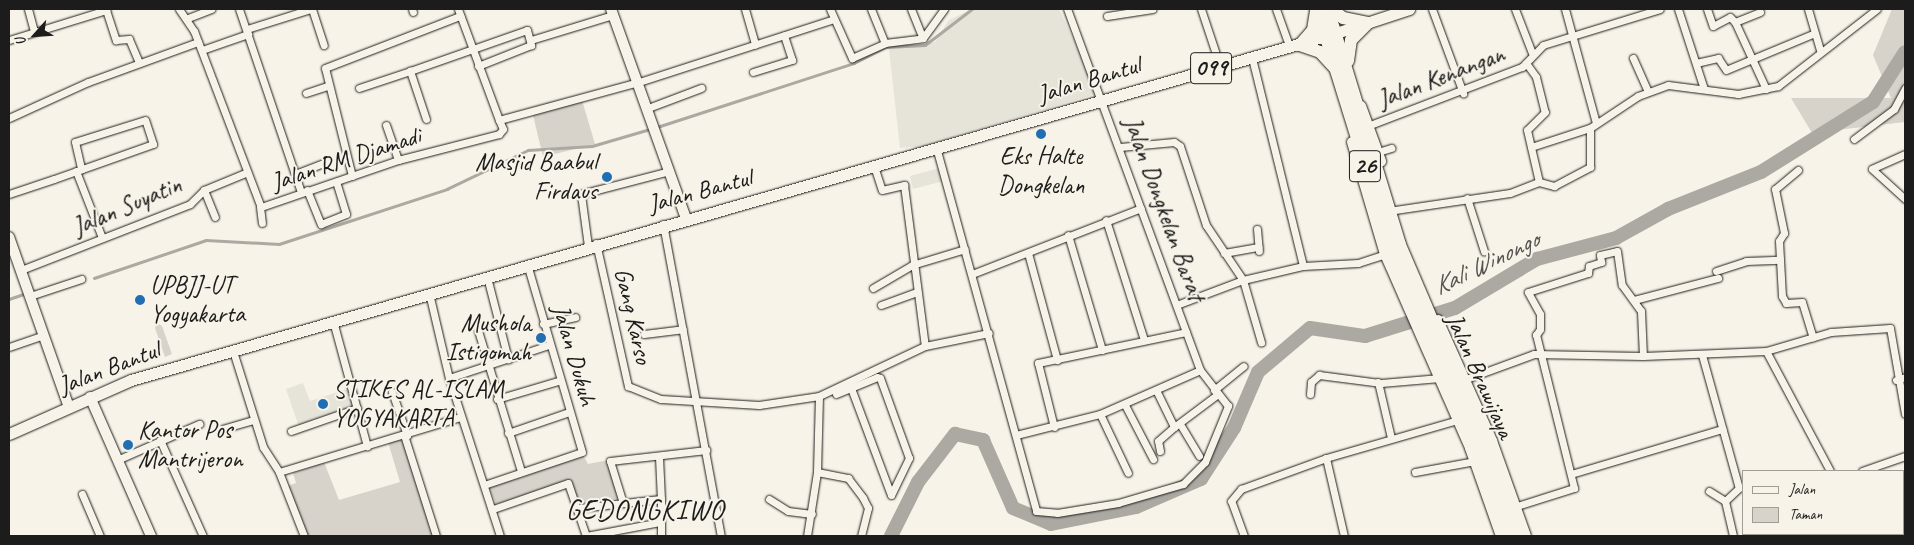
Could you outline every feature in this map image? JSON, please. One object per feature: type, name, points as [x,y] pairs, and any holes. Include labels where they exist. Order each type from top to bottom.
[{"type":"highway","points":[[1295,46],[1313,30],[1317,9]]},
{"type":"highway","points":[[1317,9],[1327,36]]},
{"type":"highway","points":[[1327,36],[1330,9],[1343,18],[1368,23]]},
{"type":"highway","points":[[1295,46],[1320,52],[1343,70],[1351,40],[1368,23]]},
{"type":"highway","name":"Jalan Brawijaya","points":[[1327,36],[1343,70],[1413,291],[1520,536]]},
{"type":"highway","name":"Jalan Brawijaya","points":[[1350,97],[1403,244],[1413,291]]},
{"type":"highway","name":"Jalan Brawijaya","points":[[1443,357],[1482,457],[1509,536]]},
{"type":"main road","name":"Jalan Bantul","points":[[9,434],[90,397],[233,351],[663,224],[1295,46],[1409,9]]},
{"type":"street","points":[[28,9],[34,32]]},
{"type":"street","name":"Jalan RM Djamadi","points":[[179,9],[188,18],[202,50],[245,173],[260,206],[398,160],[499,134],[503,129],[499,120]]},
{"type":"street","points":[[188,18],[211,9]]},
{"type":"street","points":[[239,9],[295,174],[321,224],[346,214],[336,182]]},
{"type":"street","points":[[202,50],[248,31],[285,12],[311,9],[324,45]]},
{"type":"street","points":[[458,9],[499,120],[638,82],[834,19]]},
{"type":"street","points":[[745,9],[755,45]]},
{"type":"street","points":[[830,9],[852,58],[885,43],[923,38],[944,9]]},
{"type":"street","points":[[871,9],[885,43]]},
{"type":"street","points":[[911,9],[923,38]]},
{"type":"street","name":"Jalan Dongkelan Barat","points":[[1067,9],[1104,99],[1141,208],[1178,304],[1200,370],[1216,392]]},
{"type":"street","points":[[1107,16],[1152,9]]},
{"type":"street","points":[[1201,9],[1220,66]]},
{"type":"street","points":[[1276,9],[1295,46]]},
{"type":"street","points":[[1432,9],[1463,93]]},
{"type":"street","points":[[1515,9],[1532,53]]},
{"type":"street","points":[[1395,210],[1510,193],[1540,182],[1554,186],[1590,167],[1593,126],[1565,9]]},
{"type":"street","name":"Jalan Kenangan","points":[[1370,125],[1463,93],[1526,64],[1532,53],[1572,34],[1660,9]]},
{"type":"street","points":[[1678,9],[1704,89]]},
{"type":"street","points":[[1707,9],[1713,26],[1730,17],[1735,22],[1766,89]]},
{"type":"street","points":[[1808,9],[1820,50]]},
{"type":"street","points":[[1531,147],[1593,126],[1648,91],[1668,85],[1738,94],[1766,89],[1784,82],[1820,50],[1877,9]]},
{"type":"street","points":[[9,40],[106,10],[117,41],[129,40],[139,64]]},
{"type":"street","points":[[531,40],[612,12],[655,127],[686,219]]},
{"type":"street","points":[[1735,22],[1760,12]]},
{"type":"street","points":[[352,176],[327,86],[327,66],[460,16]]},
{"type":"street","points":[[359,88],[410,72],[524,29],[531,40],[530,46],[478,66]]},
{"type":"street","points":[[1696,63],[1718,58],[1726,70],[1815,33]]},
{"type":"street","points":[[753,72],[792,60],[784,35]]},
{"type":"street","points":[[9,118],[139,64],[198,42]]},
{"type":"street","points":[[1252,58],[1303,266]]},
{"type":"street","points":[[1633,58],[1648,91]]},
{"type":"street","points":[[1526,64],[1536,77],[1545,112],[1528,127],[1540,182]]},
{"type":"street","points":[[410,72],[426,119]]},
{"type":"street","points":[[306,93],[327,86]]},
{"type":"street","points":[[648,108],[701,88]]},
{"type":"street","points":[[1854,140],[1894,109],[1905,88]]},
{"type":"street","points":[[1403,244],[1370,125],[1350,97],[1343,110],[1385,254],[1413,291],[1443,357],[1466,379],[1517,506],[1526,536]]},
{"type":"street","points":[[9,194],[78,170],[145,148],[154,142],[142,118],[75,142],[78,170],[101,235]]},
{"type":"street","points":[[386,125],[398,160]]},
{"type":"street","points":[[1120,147],[1179,144],[1206,225],[1243,280],[1261,342]]},
{"type":"street","points":[[936,147],[989,334],[1036,511],[1057,514],[1166,492],[1197,471],[1227,409],[1216,392]]},
{"type":"street","points":[[1378,152],[1392,148]]},
{"type":"street","points":[[1904,196],[1872,169],[1905,154]]},
{"type":"street","points":[[295,174],[327,162]]},
{"type":"street","points":[[874,166],[882,190],[904,185],[912,265],[925,346]]},
{"type":"street","points":[[1798,170],[1775,188],[1782,210],[1780,260],[1783,299],[1802,302],[1813,337]]},
{"type":"street","points":[[592,245],[581,194],[670,171]]},
{"type":"street","name":"Jalan Suyatin","points":[[21,270],[80,248],[101,235],[190,204],[204,190],[245,173]]},
{"type":"street","points":[[204,190],[215,218]]},
{"type":"street","points":[[1467,198],[1484,251]]},
{"type":"street","points":[[260,206],[262,223]]},
{"type":"street","points":[[972,274],[1106,220],[1141,208]]},
{"type":"street","points":[[1106,220],[1144,340]]},
{"type":"street","points":[[663,224],[721,536]]},
{"type":"street","points":[[1224,253],[1258,249],[1257,229]]},
{"type":"street","points":[[1068,235],[1102,350]]},
{"type":"street","points":[[9,237],[69,406]]},
{"type":"street","name":"Gang Karso","points":[[592,245],[628,386],[661,399],[696,404]]},
{"type":"street","points":[[874,288],[912,265],[965,249]]},
{"type":"street","points":[[1517,506],[1572,491],[1571,474],[1544,354],[1536,335],[1540,314],[1528,292],[1588,273],[1589,266],[1601,262],[1600,255],[1617,251],[1622,285],[1634,300],[1642,319],[1643,356]]},
{"type":"street","points":[[1028,253],[1058,360]]},
{"type":"street","points":[[1178,304],[1243,280],[1303,266],[1358,263],[1385,254]]},
{"type":"street","points":[[1634,300],[1717,275],[1746,261],[1780,260]]},
{"type":"street","name":"Jalan Dukuh","points":[[521,471],[579,454],[582,451],[558,380],[527,264]]},
{"type":"street","points":[[487,277],[508,359]]},
{"type":"street","points":[[30,296],[81,279]]},
{"type":"street","points":[[881,305],[916,292]]},
{"type":"street","points":[[429,293],[460,417],[493,509],[500,536]]},
{"type":"street","points":[[543,324],[575,317]]},
{"type":"street","points":[[333,321],[367,446]]},
{"type":"street","points":[[476,324],[521,471],[484,485]]},
{"type":"street","points":[[1466,379],[1514,359],[1544,354],[1643,356],[1766,351],[1813,337],[1890,328],[1896,380],[1905,414]]},
{"type":"street","points":[[644,334],[683,329]]},
{"type":"street","points":[[1054,427],[1036,365],[1186,332]]},
{"type":"street","points":[[831,392],[925,346],[989,334]]},
{"type":"street","points":[[9,347],[44,335]]},
{"type":"street","points":[[449,378],[549,345]]},
{"type":"street","points":[[233,351],[264,450],[279,472],[304,536]]},
{"type":"street","points":[[1766,351],[1829,470]]},
{"type":"street","points":[[1702,355],[1739,488],[1725,501]]},
{"type":"street","points":[[1443,357],[1440,378],[1475,461],[1501,536]]},
{"type":"street","points":[[1160,451],[1158,441],[1244,366]]},
{"type":"street","points":[[1016,435],[1100,414],[1157,392],[1200,370]]},
{"type":"street","points":[[696,404],[770,405],[851,388],[878,376],[910,460],[891,495],[851,388]]},
{"type":"street","points":[[1310,394],[1311,382],[1319,376],[1378,382],[1440,378]]},
{"type":"street","points":[[1896,380],[1905,377]]},
{"type":"street","points":[[498,399],[558,380]]},
{"type":"street","points":[[1378,382],[1391,438]]},
{"type":"street","points":[[392,392],[436,536]]},
{"type":"street","points":[[1157,392],[1199,456]]},
{"type":"street","points":[[807,536],[812,514],[817,472],[819,396]]},
{"type":"street","points":[[90,397],[149,535]]},
{"type":"street","points":[[1125,405],[1153,459]]},
{"type":"street","points":[[291,431],[356,408]]},
{"type":"street","points":[[508,433],[569,412]]},
{"type":"street","points":[[1100,414],[1128,473]]},
{"type":"street","points":[[279,472],[460,417]]},
{"type":"street","points":[[222,428],[254,420]]},
{"type":"street","points":[[1244,536],[1232,504],[1234,493],[1326,458],[1458,420]]},
{"type":"street","points":[[117,460],[199,424]]},
{"type":"street","points":[[1571,474],[1722,429]]},
{"type":"street","points":[[160,440],[202,536]]},
{"type":"street","points":[[623,503],[610,461],[659,457],[706,450]]},
{"type":"street","points":[[1865,470],[1905,456]]},
{"type":"street","points":[[659,457],[661,536]]},
{"type":"street","points":[[1326,458],[1344,536]]},
{"type":"street","points":[[1415,472],[1475,461]]},
{"type":"street","points":[[817,472],[848,478],[863,498],[868,508],[861,536]]},
{"type":"street","points":[[493,509],[568,483],[579,508],[586,536],[660,522]]},
{"type":"street","points":[[1709,491],[1725,501],[1733,536]]},
{"type":"street","points":[[82,494],[100,536]]},
{"type":"street","points":[[579,508],[661,499]]},
{"type":"street","points":[[769,499],[788,511],[812,514]]},
{"type":"shaded area","points":[[972,9],[1059,9],[1099,93],[924,146],[900,148],[889,49],[935,42],[949,20]]},
{"type":"shaded area","points":[[940,168],[944,181],[913,189],[910,176]]},
{"type":"shaded area","name":"STIKES AL-ISLAM YOGYAKARTA","points":[[303,383],[310,401],[350,388],[356,407],[299,427],[286,389]]},
{"type":"green space","points":[[1892,9],[1905,9],[1905,122],[1812,133],[1791,98],[1891,98],[1873,55]]},
{"type":"green space","points":[[581,97],[595,144],[543,157],[532,111]]},
{"type":"green space","points":[[157,323],[162,326],[172,354],[165,357],[155,328]]},
{"type":"green space","points":[[402,437],[435,536],[307,536],[288,486],[296,483],[293,473],[324,462],[339,500],[400,482],[388,442]]},
{"type":"green space","points":[[583,455],[588,464],[609,460],[620,498],[577,504],[570,484],[496,504],[488,484]]},
{"type":"waterway","points":[[657,127],[854,63],[886,47],[925,45],[972,9]]},
{"type":"waterway","name":"Kali Winongo","points":[[891,536],[918,482],[955,434],[983,440],[1013,508],[1051,524],[1136,507],[1201,479],[1234,428],[1258,372],[1310,328],[1365,336],[1455,308],[1537,259],[1616,238],[1668,209],[1761,172],[1873,102],[1905,52]]},
{"type":"waterway","points":[[94,278],[206,240],[279,244],[447,189],[528,150],[592,146],[650,129]]},
{"type":"waterway","points":[[9,299],[26,293]]},
{"type":"place","name":"Eks Halte Dongkelan","points":[[1041,134]]},
{"type":"place","name":"Masjid Baabul Firdaus","points":[[607,177]]},
{"type":"place","name":"UPBJJ-UT Yogyakarta","points":[[140,300]]},
{"type":"place","name":"Mushola Istiqomah","points":[[541,338]]},
{"type":"place","name":"STIKES AL-ISLAM YOGYAKARTA","points":[[323,404]]},
{"type":"place","name":"Kantor Pos Mantrijeron","points":[[128,445]]},
{"type":"district","name":"GEDONGKIWO","points":[[645,510]]}]
